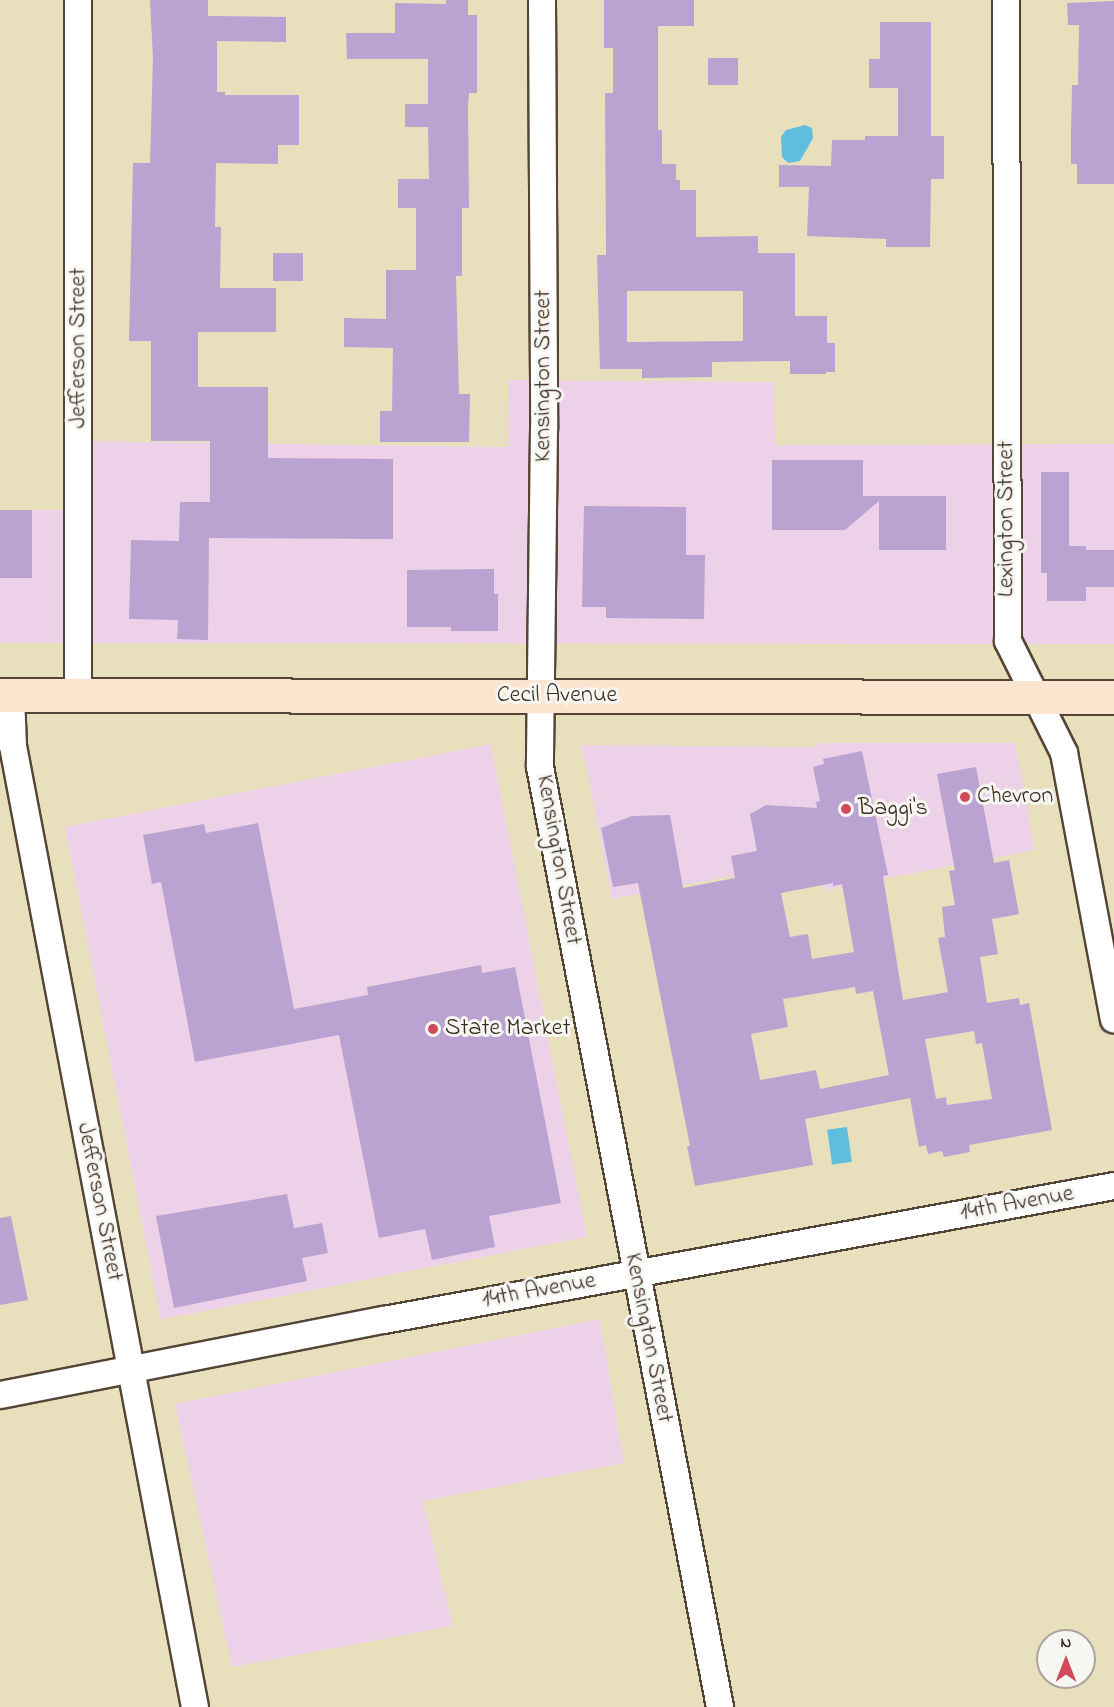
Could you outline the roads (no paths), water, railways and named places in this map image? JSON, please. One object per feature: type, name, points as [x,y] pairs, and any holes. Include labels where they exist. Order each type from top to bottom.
[{"type":"main road","name":"Cecil Avenue","points":[[5,695],[1114,697]]},
{"type":"street","name":"Jefferson Street","points":[[78,0],[78,696]]},
{"type":"street","name":"Kensington Street","points":[[542,0],[544,440],[540,767],[635,1274],[720,1707]]},
{"type":"street","name":"Lexington Street","points":[[1006,0],[1008,641],[1064,753],[1114,1019]]},
{"type":"street","name":"Jefferson Street","points":[[5,695],[195,1707]]},
{"type":"street","name":"14th Avenue","points":[[0,1395],[635,1274],[1114,1186]]},
{"type":"water","points":[[805,125],[812,128],[813,138],[800,161],[788,163],[782,157],[781,137],[786,130]]},
{"type":"water","points":[[847,1127],[852,1162],[832,1164],[827,1130]]},
{"type":"place","name":"Chevron","points":[[965,797]]},
{"type":"place","name":"Baggi's","points":[[846,809]]},
{"type":"place","name":"State Market","points":[[433,1029]]}]
